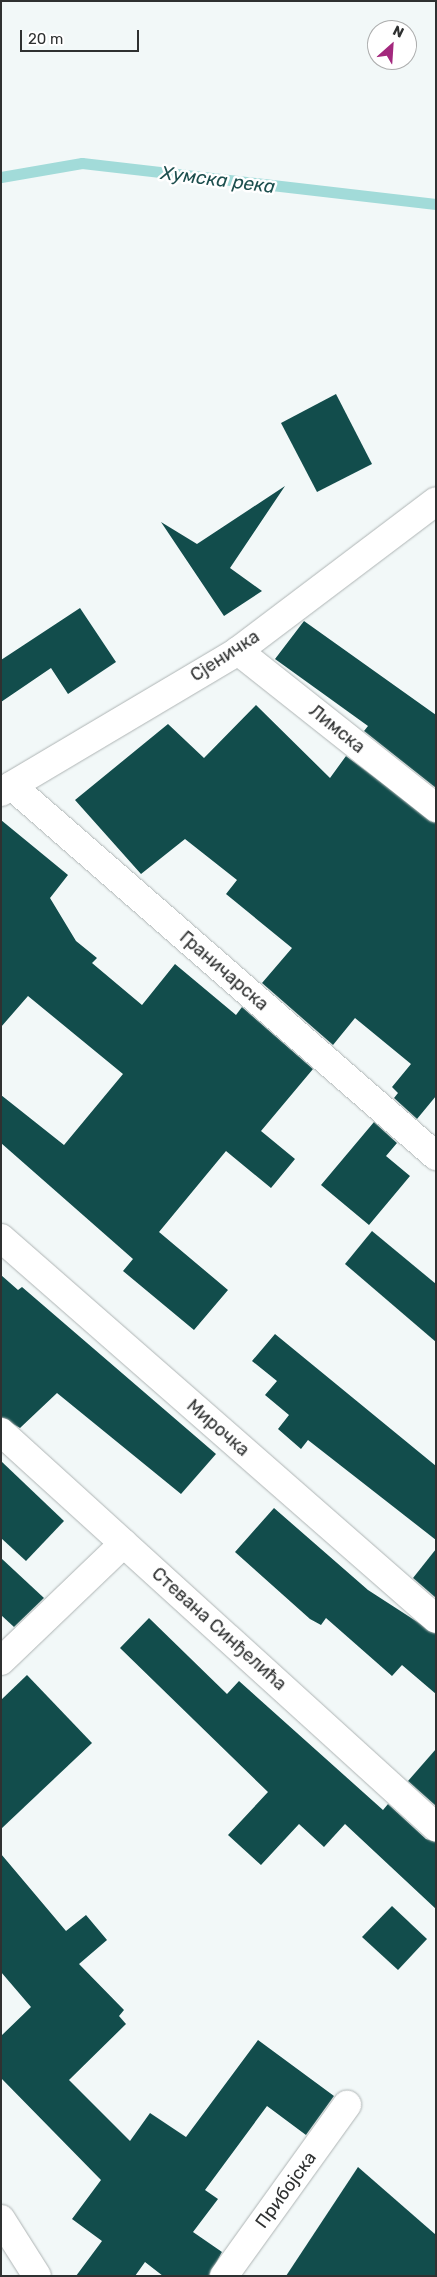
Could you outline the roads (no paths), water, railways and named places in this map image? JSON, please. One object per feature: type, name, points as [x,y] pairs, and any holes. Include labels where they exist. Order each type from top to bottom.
[{"type":"street","name":"Сјеничка","points":[[6,789],[238,651],[436,501]]},
{"type":"street","name":"Лимска","points":[[238,651],[436,808]]},
{"type":"street","name":"Граничарска","points":[[6,789],[436,1156]]},
{"type":"street","name":"Мирочка","points":[[1,1238],[436,1619]]},
{"type":"street","name":"Стевана Синђелића","points":[[1,1432],[436,1827]]},
{"type":"street","points":[[1,1661],[124,1543]]},
{"type":"street","name":"Прибојска","points":[[224,2276],[347,2105]]},
{"type":"street","points":[[2,2224],[38,2276]]},
{"type":"waterway","name":"Хумска река","points":[[1,177],[82,163],[436,204]]}]
